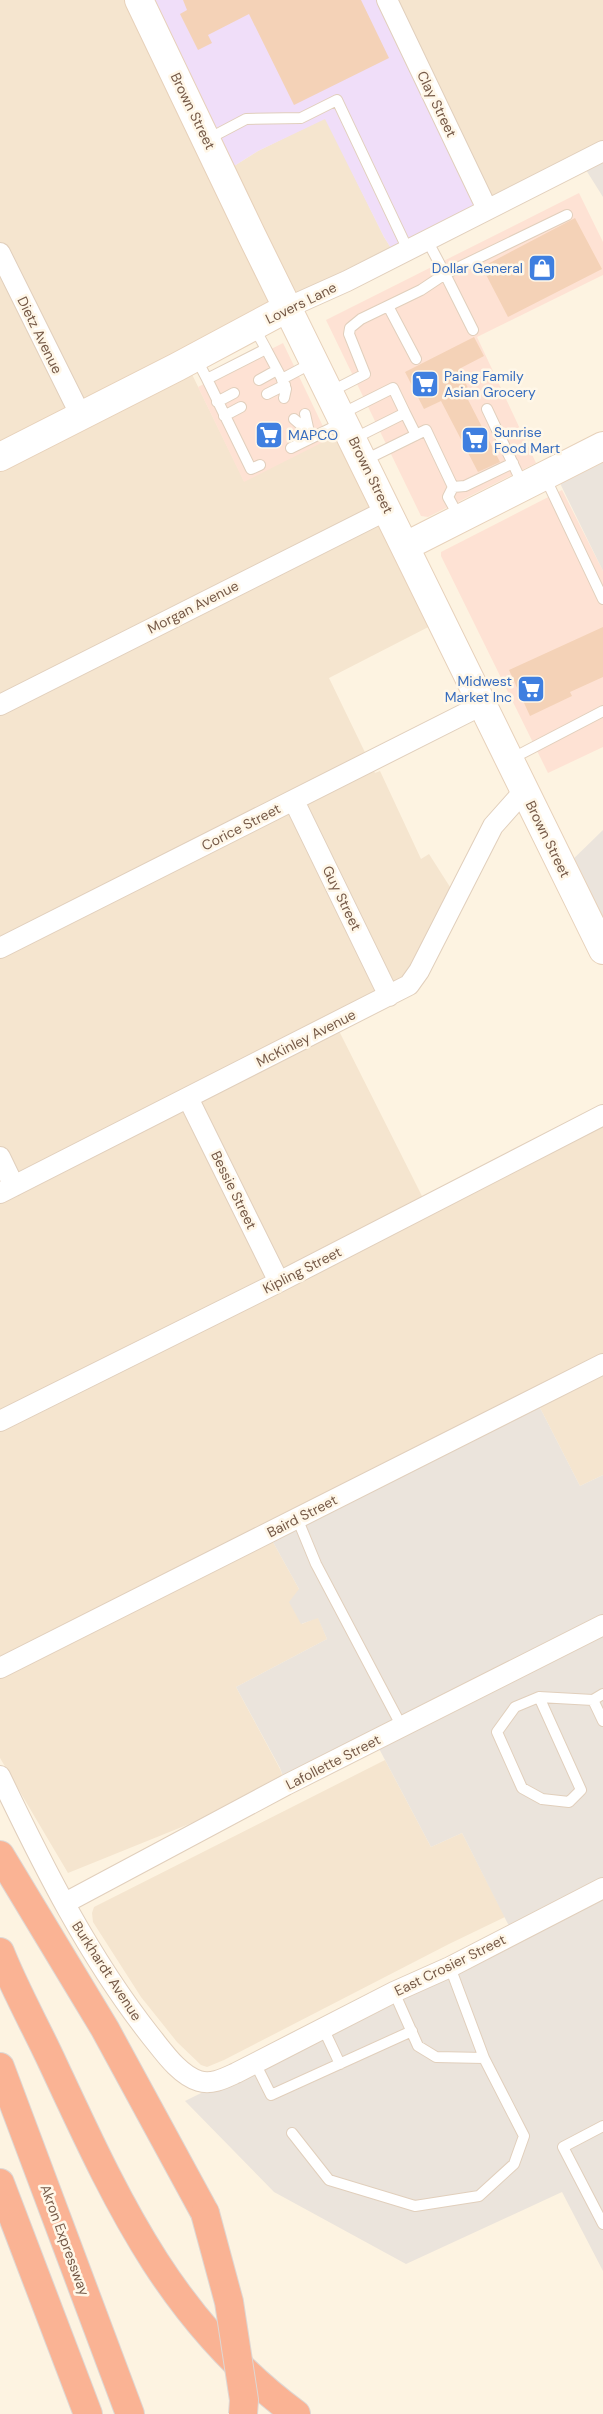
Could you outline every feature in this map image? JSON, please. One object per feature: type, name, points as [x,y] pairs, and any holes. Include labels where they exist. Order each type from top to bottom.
[{"type":"highway","points":[[0,1855],[105,2029],[204,2214],[229,2302],[244,2400],[243,2414]]},
{"type":"highway","points":[[0,1952],[85,2135],[123,2210],[152,2261],[185,2306],[220,2347],[261,2388],[296,2414]]},
{"type":"highway","name":"Akron Expressway","points":[[0,2067],[130,2414]]},
{"type":"highway","points":[[0,2184],[88,2414]]},
{"type":"main road","name":"Brown Street","points":[[139,0],[603,950]]},
{"type":"main road","name":"Lovers Lane","points":[[0,457],[81,416],[201,368],[260,337],[288,308]]},
{"type":"main road","points":[[406,546],[460,519],[527,475],[603,446]]},
{"type":"street","name":"Clay Street","points":[[387,0],[487,209]]},
{"type":"street","name":"Lovers Lane","points":[[288,308],[408,250],[603,151]]},
{"type":"street","name":"Dietz Avenue","points":[[0,253],[81,416]]},
{"type":"street","name":"Morgan Avenue","points":[[0,705],[387,510]]},
{"type":"street","name":"Corice Street","points":[[0,948],[482,705]]},
{"type":"street","name":"McKinley Avenue","points":[[7,1190],[409,985],[419,972],[493,826],[524,791]]},
{"type":"street","name":"Guy Street","points":[[294,801],[389,996]]},
{"type":"street","name":"Bessie Street","points":[[188,1098],[279,1282]]},
{"type":"street","name":"Kipling Street","points":[[0,1421],[279,1282],[603,1115]]},
{"type":"street","points":[[0,1157],[7,1190]]},
{"type":"street","name":"Baird Street","points":[[0,1668],[603,1364]]},
{"type":"street","name":"Lafollette Street","points":[[65,1903],[286,1785],[603,1625]]},
{"type":"street","name":"Burkhardt Avenue","points":[[0,1776],[35,1848],[95,1956],[125,2003],[179,2068],[191,2077],[207,2082],[221,2079],[297,2041]]},
{"type":"street","name":"East Crosier Street","points":[[297,2041],[394,1992],[450,1967],[603,1888]]},
{"type":"lane","points":[[206,139],[246,119],[301,118],[337,100],[408,250]]},
{"type":"lane","points":[[346,425],[365,374],[351,341],[350,328],[370,314],[420,290],[445,274],[567,215]]},
{"type":"lane","points":[[427,240],[473,330]]},
{"type":"lane","points":[[388,306],[416,358]]},
{"type":"lane","points":[[260,337],[285,386]]},
{"type":"lane","points":[[267,394],[285,386],[315,362]]},
{"type":"lane","points":[[201,368],[251,469],[260,465]]},
{"type":"lane","points":[[259,380],[285,386]]},
{"type":"lane","points":[[346,425],[393,388],[416,435]]},
{"type":"lane","points":[[218,402],[234,393]]},
{"type":"lane","points":[[224,416],[241,407]]},
{"type":"lane","points":[[487,409],[603,599]]},
{"type":"lane","points":[[292,448],[310,435],[346,425],[405,413]]},
{"type":"lane","points":[[305,414],[310,435]]},
{"type":"lane","points":[[294,419],[310,435]]},
{"type":"lane","points":[[346,425],[416,435],[426,430],[453,487]]},
{"type":"lane","points":[[453,487],[527,475]]},
{"type":"lane","points":[[453,487],[448,497],[460,519]]},
{"type":"lane","points":[[509,760],[603,712]]},
{"type":"lane","points":[[297,1518],[316,1564],[402,1727]]},
{"type":"lane","points":[[539,1697],[580,1790],[569,1802],[542,1799],[522,1788],[498,1732],[515,1707],[539,1697],[593,1700],[603,1694]]},
{"type":"lane","points":[[593,1700],[603,1721]]},
{"type":"lane","points":[[292,2133],[329,2180],[414,2206],[479,2196],[514,2164],[524,2136],[484,2058],[450,1967]]},
{"type":"lane","points":[[394,1992],[418,2046],[436,2057],[484,2058]]},
{"type":"lane","points":[[322,2028],[340,2064]]},
{"type":"lane","points":[[255,2063],[271,2095],[412,2031]]},
{"type":"lane","points":[[603,2126],[563,2147],[603,2224]]},
{"type":"shaded area","points":[[0,0],[139,0],[223,173],[258,151],[325,118],[327,121],[384,237],[396,256],[186,362],[244,481],[348,428],[442,620],[329,678],[375,773],[380,771],[421,859],[429,854],[457,898],[419,971],[335,1023],[427,1206],[603,1115],[603,1475],[580,1486],[535,1398],[268,1533],[299,1589],[302,1624],[318,1617],[327,1639],[236,1687],[280,1769],[286,1785],[68,1873],[0,1758]]},
{"type":"shaded area","points":[[139,0],[387,0],[487,209],[396,256],[384,237],[325,119],[258,151],[223,173]]},
{"type":"shaded area","points":[[387,0],[603,0],[603,151],[487,209]]},
{"type":"shaded area","points":[[603,151],[603,197],[581,162]]},
{"type":"shaded area","points":[[579,193],[603,242],[603,275],[477,337],[536,463],[428,517],[421,516],[326,320]]},
{"type":"shaded area","points":[[283,343],[329,439],[244,482],[198,387]]},
{"type":"shaded area","points":[[603,446],[603,571],[554,471]]},
{"type":"shaded area","points":[[562,490],[603,571],[603,747],[548,773],[441,556],[441,552]]},
{"type":"shaded area","points":[[603,830],[603,950],[563,869]]},
{"type":"shaded area","points":[[535,1398],[580,1486],[603,1475],[603,1888],[513,1934],[462,1833],[431,1847],[375,1741],[286,1785],[280,1768],[236,1687],[327,1639],[318,1618],[301,1624],[289,1602],[299,1589],[268,1533]]},
{"type":"shaded area","points":[[385,1760],[431,1847],[462,1833],[505,1917],[224,2060],[207,2067],[201,2065],[177,2042],[141,1997],[93,1922],[92,1913],[94,1907]]},
{"type":"shaded area","points":[[603,1894],[603,2271],[562,2192],[406,2264],[274,2192],[185,2101]]},
{"type":"building","points":[[183,0],[361,0],[389,58],[294,105],[249,14],[208,35],[212,43],[198,50],[180,14],[187,10]]},
{"type":"building","name":"Dollar General","points":[[575,218],[602,269],[508,317],[482,267]]},
{"type":"building","points":[[474,337],[484,356],[459,369],[468,388],[463,390],[500,462],[478,472],[441,401],[424,409],[405,372]]},
{"type":"building","points":[[603,627],[603,677],[570,692],[572,696],[530,716],[509,670]]},
{"type":"place","name":"Dollar General","points":[[542,268]]},
{"type":"place","name":"Paing Family Asian Grocery","points":[[425,384]]},
{"type":"place","name":"MAPCO","points":[[269,435]]},
{"type":"place","name":"Sunrise Food Mart","points":[[475,440]]},
{"type":"place","name":"Midwest Market Inc","points":[[531,689]]}]
